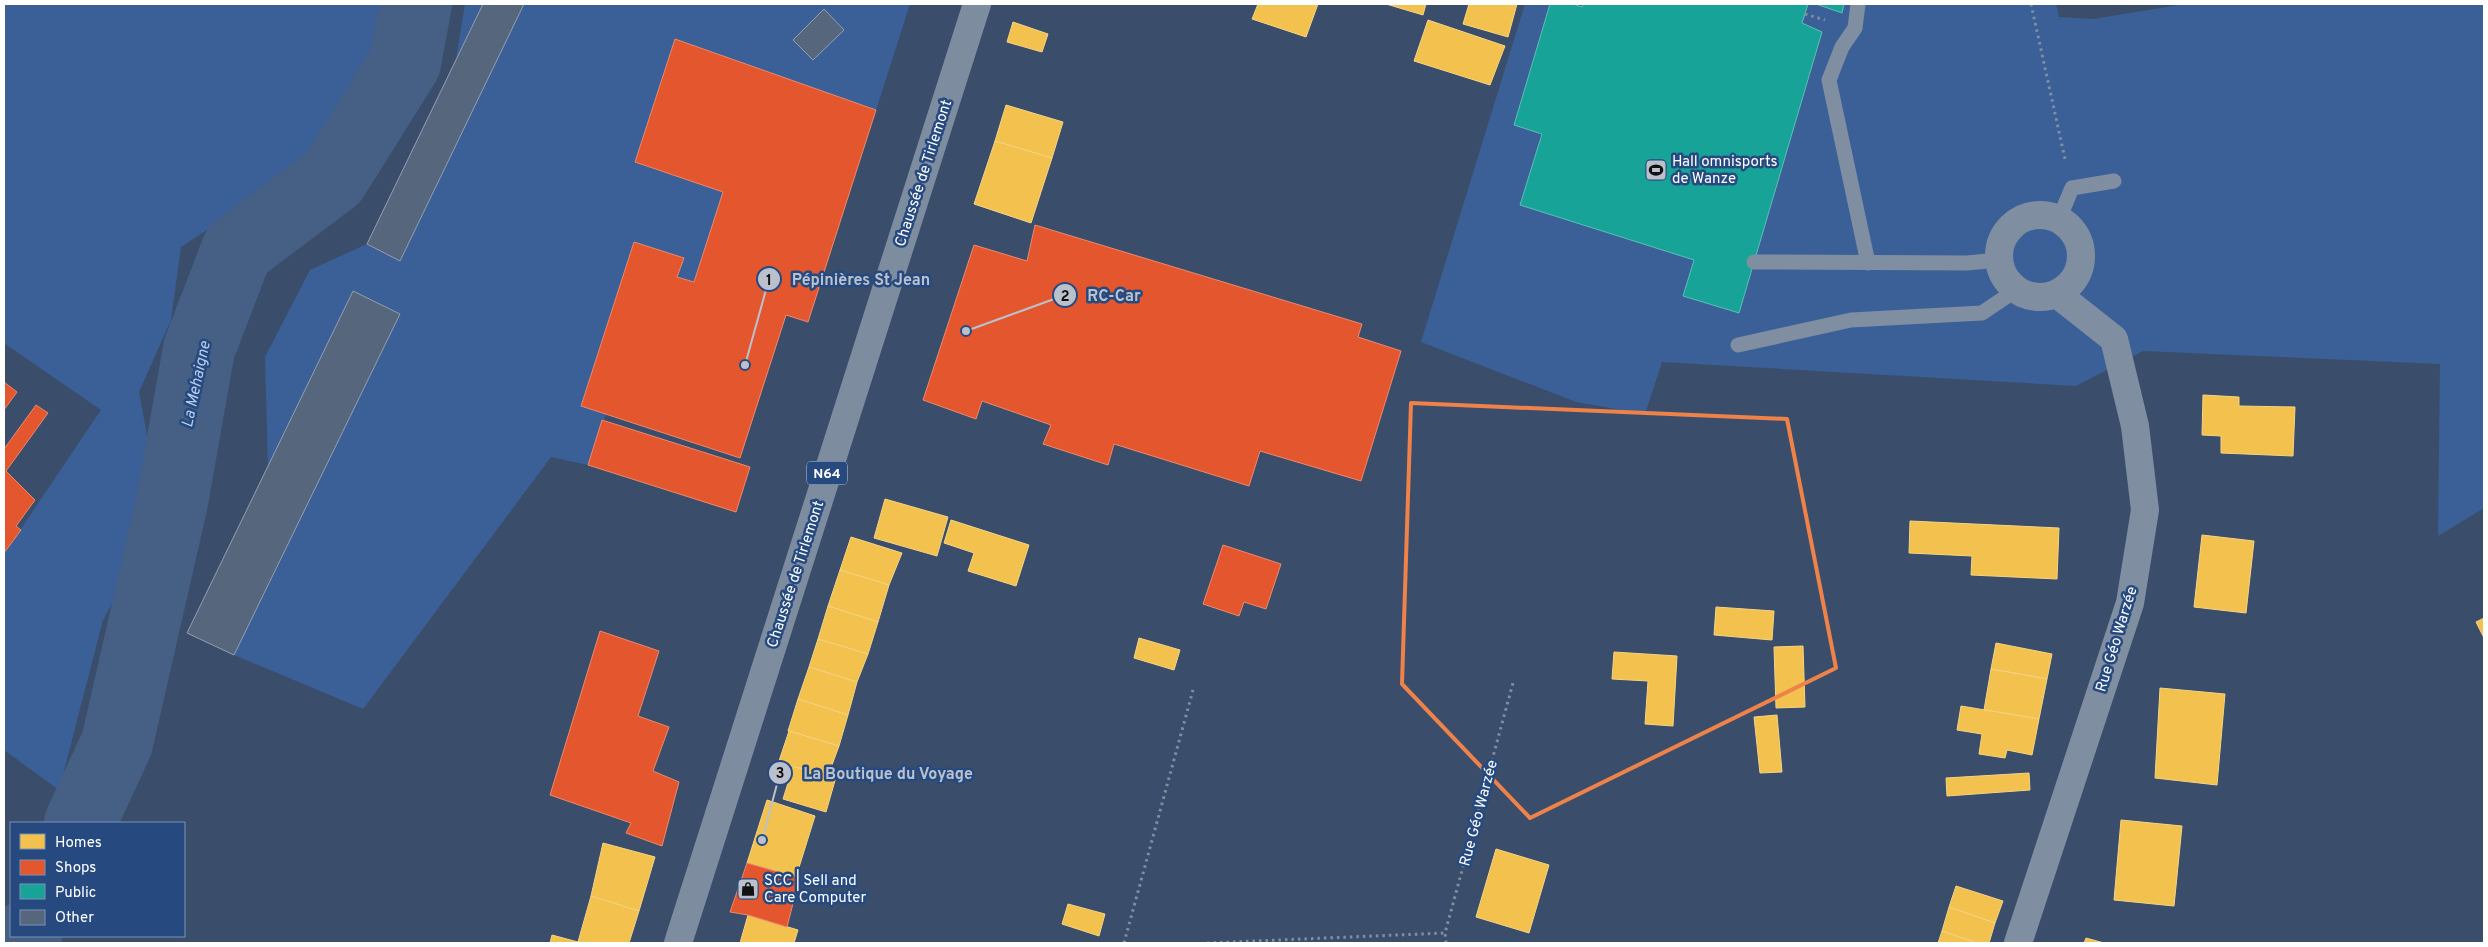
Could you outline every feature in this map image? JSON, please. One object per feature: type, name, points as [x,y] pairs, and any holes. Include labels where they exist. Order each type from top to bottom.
[{"type":"main road","name":"Chaussée de Tirlemont","points":[[678,943],[977,4]]},
{"type":"street","points":[[2044,215],[2058,219],[2069,227],[2077,238],[2081,251],[2081,264],[2076,276],[2068,287],[2056,294],[2042,298],[2028,296],[2016,290],[2001,271],[1998,260],[2000,245],[2006,232],[2016,222],[2030,216],[2044,215]]},
{"type":"street","name":"Rue Géo Warzée","points":[[2018,943],[2130,603],[2144,510],[2135,426],[2114,339],[2056,294]]},
{"type":"lane","points":[[1858,4],[1854,28],[1842,47],[1829,80],[1868,263]]},
{"type":"lane","points":[[2058,219],[2072,188],[2114,181]]},
{"type":"lane","points":[[1754,262],[1967,263],[1998,260]]},
{"type":"lane","points":[[1738,345],[1851,320],[1982,313],[2016,290]]},
{"type":"path","points":[[2031,4],[2072,188]]},
{"type":"path","name":"Rue Géo Warzée","points":[[1446,943],[1445,933],[1513,683]]},
{"type":"path","points":[[1124,943],[1192,690]]},
{"type":"path","points":[[1207,943],[1445,933]]},
{"type":"highlighted area","points":[[1411,403],[1787,419],[1836,668],[1530,818],[1402,684]]},
{"type":"shaded area","points":[[4,4],[386,4],[379,60],[324,153],[181,247],[171,320],[139,392],[154,473],[147,539],[103,620],[59,790],[4,750],[4,554],[101,410],[4,343]]},
{"type":"shaded area","points":[[465,4],[910,4],[876,110],[675,40],[635,162],[723,192],[694,282],[677,277],[683,258],[634,243],[581,406],[606,414],[588,465],[551,457],[363,709],[234,655],[187,633],[268,468],[265,357],[310,270],[367,244],[456,59]]},
{"type":"shaded area","points":[[1525,4],[2056,4],[2059,17],[2093,19],[2185,4],[2484,4],[2484,508],[2438,536],[2440,364],[2143,351],[2076,386],[1662,362],[1645,414],[1576,402],[1421,342]]},
{"type":"building: Homes","points":[[1258,4],[1318,4],[1306,37],[1252,19]]},
{"type":"building: Homes","points":[[1386,4],[1426,4],[1423,15]]},
{"type":"building: Homes","points":[[1469,4],[1517,4],[1508,37],[1463,24]]},
{"type":"building: Homes","points":[[1428,20],[1505,46],[1490,85],[1414,61]]},
{"type":"building: Homes","points":[[1013,22],[1048,34],[1042,52],[1007,42]]},
{"type":"building: Homes","points":[[1006,105],[1063,122],[1052,158],[995,141]]},
{"type":"building: Homes","points":[[995,141],[1052,158],[1031,223],[974,204]]},
{"type":"building: Homes","points":[[2203,395],[2239,397],[2239,406],[2295,407],[2293,456],[2221,453],[2221,436],[2202,435]]},
{"type":"building: Homes","points":[[885,499],[948,517],[937,556],[874,538]]},
{"type":"building: Homes","points":[[951,520],[1029,545],[1016,586],[968,571],[974,553],[944,543]]},
{"type":"building: Homes","points":[[1910,521],[2059,528],[2057,579],[1971,575],[1972,556],[1909,553]]},
{"type":"building: Homes","points":[[2202,535],[2254,541],[2246,613],[2194,607]]},
{"type":"building: Homes","points":[[851,537],[902,553],[889,585],[840,570]]},
{"type":"building: Homes","points":[[840,570],[889,585],[878,622],[828,606]]},
{"type":"building: Homes","points":[[828,606],[878,622],[868,654],[818,639]]},
{"type":"building: Homes","points":[[1716,607],[1774,611],[1772,640],[1714,635]]},
{"type":"building: Homes","points":[[2484,618],[2484,638],[2476,622]]},
{"type":"building: Homes","points":[[1139,638],[1180,650],[1174,670],[1134,658]]},
{"type":"building: Homes","points":[[818,639],[868,654],[857,682],[809,667]]},
{"type":"building: Homes","points":[[1996,643],[2052,654],[2047,679],[1991,669]]},
{"type":"building: Homes","points":[[1803,646],[1805,707],[1776,708],[1774,647]]},
{"type":"building: Homes","points":[[1614,652],[1677,656],[1673,726],[1645,724],[1648,681],[1612,679]]},
{"type":"building: Homes","points":[[809,667],[857,682],[848,715],[798,699]]},
{"type":"building: Homes","points":[[1991,669],[2047,679],[2039,719],[1984,710]]},
{"type":"building: Homes","points":[[2160,688],[2225,694],[2217,785],[2155,778]]},
{"type":"building: Homes","points":[[798,699],[848,715],[839,746],[788,731]]},
{"type":"building: Homes","points":[[1961,706],[2039,719],[2032,755],[2007,750],[2005,758],[1979,754],[1982,734],[1957,730]]},
{"type":"building: Homes","points":[[1777,715],[1782,772],[1760,773],[1754,717]]},
{"type":"building: Homes","points":[[789,731],[839,746],[829,773],[793,767],[779,761]]},
{"type":"building: Homes","points":[[793,767],[829,773],[836,777],[826,812],[783,799]]},
{"type":"building: Homes","points":[[2029,773],[2030,790],[1947,796],[1946,778]]},
{"type":"building: Homes","points":[[767,800],[815,816],[796,877],[747,863]]},
{"type":"building: Homes","points":[[2121,820],[2182,826],[2174,906],[2114,900]]},
{"type":"building: Homes","points":[[603,843],[655,857],[639,911],[591,896]]},
{"type":"building: Homes","points":[[1496,849],[1549,865],[1529,933],[1476,917]]},
{"type":"building: Homes","points":[[1956,886],[2003,901],[1995,923],[1949,907]]},
{"type":"building: Homes","points":[[591,896],[639,911],[629,943],[578,942]]},
{"type":"building: Homes","points":[[1068,904],[1105,914],[1099,936],[1062,924]]},
{"type":"building: Homes","points":[[1949,907],[1995,923],[1989,943],[1977,943],[1942,931]]},
{"type":"building: Homes","points":[[748,915],[798,930],[794,943],[740,943]]},
{"type":"building: Homes","points":[[1942,931],[1977,943],[1938,943]]},
{"type":"building: Homes","points":[[552,935],[578,942],[582,943],[550,943]]},
{"type":"building: Homes","points":[[2086,938],[2104,943],[2084,943]]},
{"type":"building: Shops","points":[[675,39],[876,110],[808,322],[786,315],[740,458],[581,406],[634,242],[684,258],[677,277],[694,282],[723,192],[635,162]]},
{"type":"building: Shops","points":[[1035,225],[1362,324],[1358,337],[1401,351],[1361,481],[1260,451],[1249,486],[1114,444],[1108,465],[1043,444],[1051,425],[982,401],[976,419],[923,400],[974,245],[1027,261]]},
{"type":"building: Shops","points":[[4,382],[17,392],[4,410]]},
{"type":"building: Shops","points":[[36,405],[48,413],[6,471],[35,500],[16,526],[21,530],[4,553],[4,449]]},
{"type":"building: Shops","points":[[602,420],[750,467],[736,512],[588,465]]},
{"type":"building: Shops","points":[[1223,545],[1281,564],[1266,609],[1244,602],[1239,616],[1203,604]]},
{"type":"building: Shops","points":[[600,631],[659,651],[638,716],[669,727],[653,771],[679,782],[662,846],[626,833],[631,823],[550,795]]},
{"type":"building: Shops","points":[[747,863],[796,877],[799,880],[787,927],[748,915],[730,912]]},
{"type":"building: Public","name":"Hall omnisports de Wanze","points":[[1550,4],[1573,4],[1582,7],[1583,4],[1808,4],[1802,23],[1822,32],[1739,313],[1683,296],[1694,260],[1520,205],[1542,134],[1514,125]]},
{"type":"building: Public","points":[[1816,4],[1844,4],[1842,13]]},
{"type":"building: Other","points":[[483,4],[524,4],[400,261],[367,244]]},
{"type":"building: Other","points":[[824,9],[844,30],[813,60],[793,40]]},
{"type":"building: Other","points":[[353,291],[400,314],[234,655],[187,633]]},
{"type":"waterway","name":"La Mehaigne","points":[[80,822],[117,743],[172,502],[199,349],[237,250],[333,178],[405,63],[416,4]]},
{"type":"waterway","name":"La Mehaigne","points":[[21,943],[25,937]]},
{"type":"place","name":"Hall omnisports de Wanze","points":[[1656,170]]},
{"type":"place","name":"RC-Car","points":[[966,331]]},
{"type":"place","name":"Pépinières St Jean","points":[[745,365]]},
{"type":"place","name":"La Boutique du Voyage","points":[[762,840]]},
{"type":"place","name":"SCC | Sell and Care Computer","points":[[748,889]]}]
